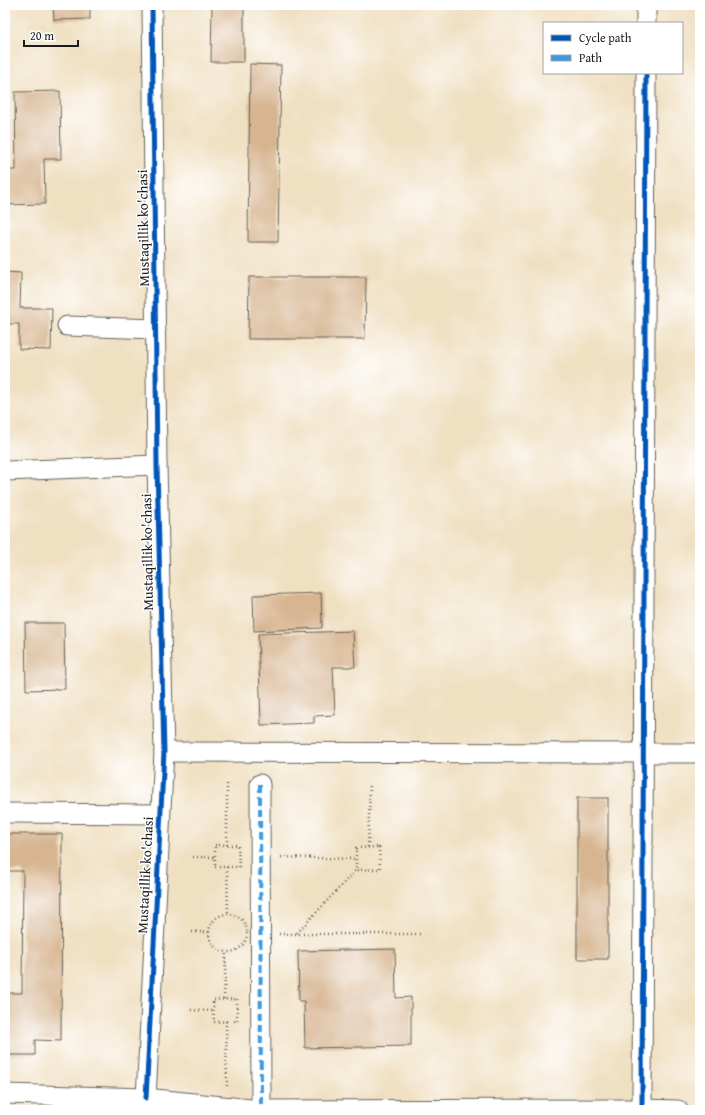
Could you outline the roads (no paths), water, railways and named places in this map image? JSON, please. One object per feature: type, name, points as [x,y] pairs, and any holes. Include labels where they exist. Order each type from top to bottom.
[{"type":"street","name":"Mustaqillik ko'chasi","points":[[146,1103],[164,752],[157,465],[152,5]]},
{"type":"street","points":[[646,5],[646,22]]},
{"type":"street","points":[[642,1110],[646,74]]},
{"type":"street","points":[[67,326],[156,329]]},
{"type":"street","points":[[5,471],[157,465]]},
{"type":"street","points":[[164,752],[700,753]]},
{"type":"street","points":[[260,784],[260,857],[253,934],[261,1110]]},
{"type":"street","points":[[5,812],[160,814]]},
{"type":"street","points":[[5,1094],[261,1110],[678,1110]]}]
